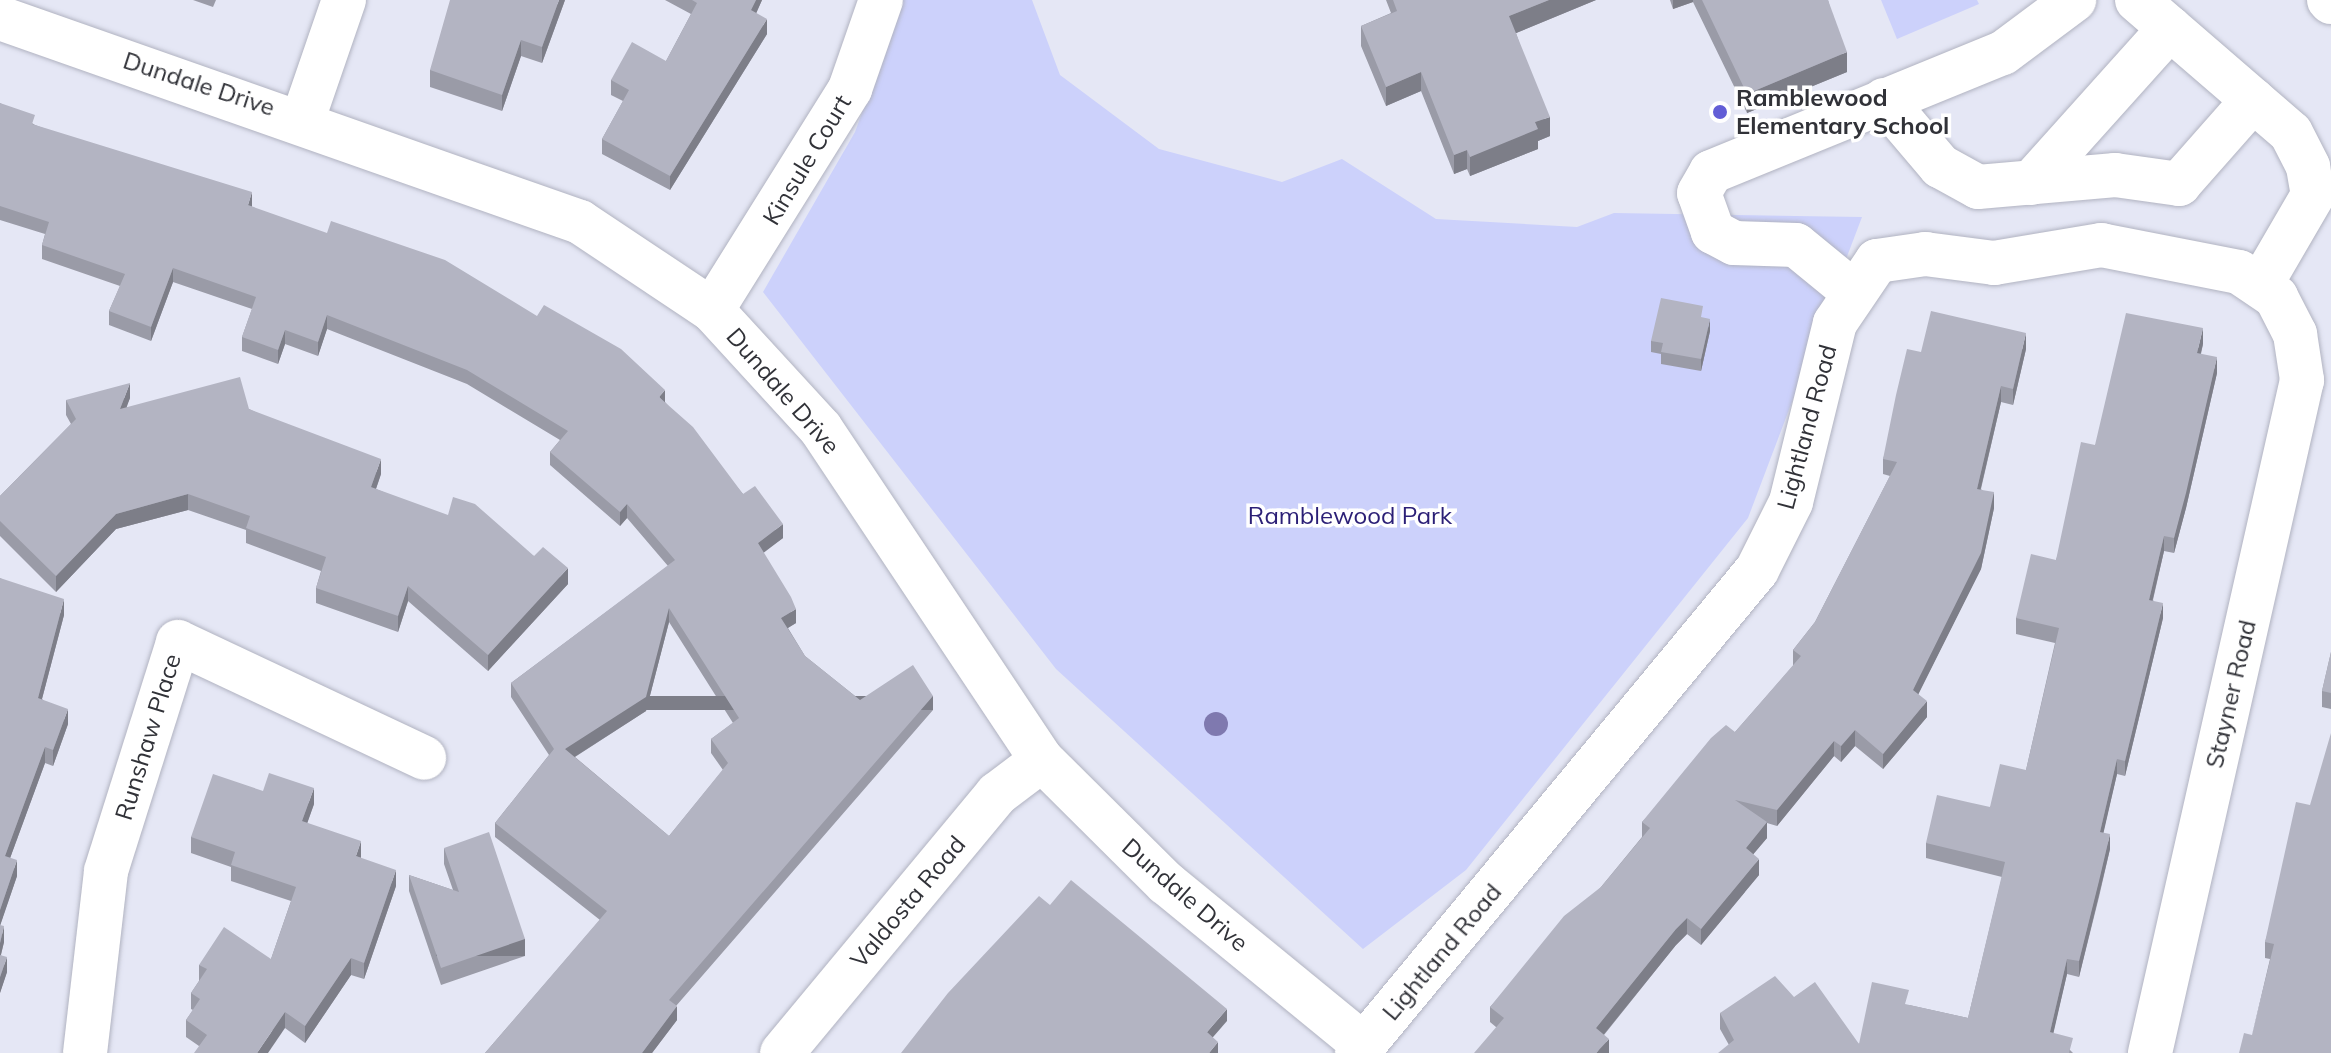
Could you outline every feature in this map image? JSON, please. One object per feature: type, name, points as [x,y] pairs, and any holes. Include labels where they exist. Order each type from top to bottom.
[{"type":"street","points":[[303,119],[344,0]]},
{"type":"street","name":"Kinsule Court","points":[[712,310],[850,89],[881,0]]},
{"type":"street","points":[[1851,290],[1796,245],[1734,243],[1713,232],[1699,193],[1711,172],[1740,157],[2003,53],[2074,0]]},
{"type":"street","points":[[2031,183],[2154,14],[2291,133],[2313,195],[2260,286]]},
{"type":"street","name":"Dundale Drive","points":[[0,18],[303,119],[580,222],[712,310],[821,429],[1042,760],[1166,883],[1360,1049]]},
{"type":"street","points":[[1884,100],[1940,166],[1978,187],[2115,175],[2179,184],[2253,100]]},
{"type":"street","name":"Lightland Road","points":[[1360,1049],[1757,570],[1791,502],[1835,323],[1851,290],[1877,261],[1925,254],[1994,263],[2101,245],[2239,272],[2276,297],[2295,334]]},
{"type":"street","name":"Stayner Road","points":[[2150,1053],[2302,380],[2295,334]]},
{"type":"street","name":"Runshaw Place","points":[[85,1053],[106,871],[178,642],[424,758]]},
{"type":"street","name":"Valdosta Road","points":[[782,1053],[997,794],[1042,760]]},
{"type":"green space","name":"Ramblewood Park","points":[[903,0],[1032,0],[1060,75],[1159,149],[1282,182],[1342,159],[1436,219],[1577,227],[1614,213],[1862,217],[1748,518],[1466,870],[1363,949],[1056,669],[763,292],[855,132]]},
{"type":"green space","points":[[1881,0],[1977,0],[1979,4],[1897,39]]},
{"type":"building","points":[[450,0],[559,0],[542,47],[521,40],[502,95],[430,70]]},
{"type":"building","points":[[692,0],[756,0],[751,10],[767,19],[670,176],[602,139],[629,90],[611,80],[632,42],[666,61],[697,3]]},
{"type":"building","points":[[1393,0],[1549,0],[1509,16],[1550,117],[1535,122],[1538,129],[1470,157],[1467,150],[1454,155],[1421,72],[1386,87],[1361,26],[1397,11]]},
{"type":"building","points":[[1702,0],[1828,0],[1847,52],[1747,94]]},
{"type":"building","points":[[0,103],[35,115],[32,124],[252,192],[248,205],[327,233],[331,221],[445,260],[537,316],[544,305],[621,349],[665,390],[659,397],[693,427],[743,494],[755,486],[783,524],[758,543],[796,609],[781,618],[805,656],[860,700],[913,665],[933,696],[669,1000],[677,1006],[642,1053],[485,1053],[607,911],[495,823],[554,749],[511,683],[675,560],[627,504],[620,512],[550,452],[568,431],[467,370],[327,315],[318,342],[285,330],[278,350],[242,337],[256,297],[173,268],[151,327],[109,311],[125,274],[42,245],[49,222],[0,206]],"holes":[[[669,608],[739,718],[711,739],[728,763],[669,836],[565,749],[646,697]]]},
{"type":"building","points":[[1661,298],[1703,306],[1701,317],[1710,319],[1701,359],[1661,352],[1663,343],[1651,341]]},
{"type":"building","points":[[1931,311],[2026,333],[2013,389],[2001,386],[1977,489],[1994,492],[1981,553],[1913,690],[1927,701],[1883,754],[1855,730],[1841,746],[1834,741],[1777,810],[1735,800],[1767,822],[1746,848],[1759,859],[1701,929],[1687,918],[1676,929],[1596,1028],[1609,1039],[1596,1053],[1474,1053],[1504,1018],[1490,1007],[1564,916],[1601,887],[1650,828],[1642,822],[1711,738],[1726,725],[1735,732],[1801,656],[1793,650],[1815,622],[1897,462],[1883,459],[1896,395],[1907,349],[1921,352]]},
{"type":"building","points":[[2126,313],[2203,328],[2197,353],[2217,357],[2174,538],[2164,536],[2149,600],[2163,603],[2125,761],[2117,759],[2100,832],[2110,834],[2099,881],[2079,961],[2067,959],[2050,1032],[2073,1038],[2069,1053],[1718,1053],[1734,1040],[1720,1013],[1775,976],[1794,997],[1815,982],[1859,1044],[1872,982],[1909,990],[1905,1004],[1968,1018],[2005,862],[1926,843],[1937,795],[1990,807],[2000,764],[2026,770],[2059,628],[2016,618],[2031,554],[2056,560],[2081,442],[2095,445]]},
{"type":"building","points":[[240,377],[249,409],[381,459],[371,487],[448,515],[453,497],[475,504],[534,556],[543,547],[568,568],[488,655],[408,586],[398,616],[316,588],[326,557],[246,528],[250,516],[188,494],[116,514],[56,576],[0,521],[0,496],[76,419],[66,400],[130,383],[120,409]]},
{"type":"building","points":[[0,578],[64,599],[38,698],[68,709],[53,750],[45,747],[5,856],[17,860],[0,910]]},
{"type":"building","points":[[2331,652],[2331,693],[2322,691]]},
{"type":"building","points":[[2331,733],[2331,1053],[2239,1053],[2244,1033],[2252,1035],[2274,944],[2265,942],[2296,802],[2310,805]]},
{"type":"building","points":[[269,773],[314,788],[302,821],[361,841],[356,856],[396,870],[364,963],[351,958],[305,1026],[285,1012],[257,1053],[194,1053],[207,1035],[186,1020],[200,999],[191,993],[207,969],[199,965],[224,927],[271,959],[296,887],[231,865],[235,852],[191,837],[213,774],[263,791]]},
{"type":"building","points":[[489,832],[525,939],[441,968],[409,875],[459,892],[444,848]]},
{"type":"building","points":[[1071,880],[1227,1009],[1207,1032],[1218,1042],[1209,1053],[901,1053],[948,993],[1039,896],[1050,905]]},
{"type":"building","points":[[0,955],[7,957],[0,977]]},
{"type":"place","name":"Ramblewood Elementary School","points":[[1720,112]]}]
